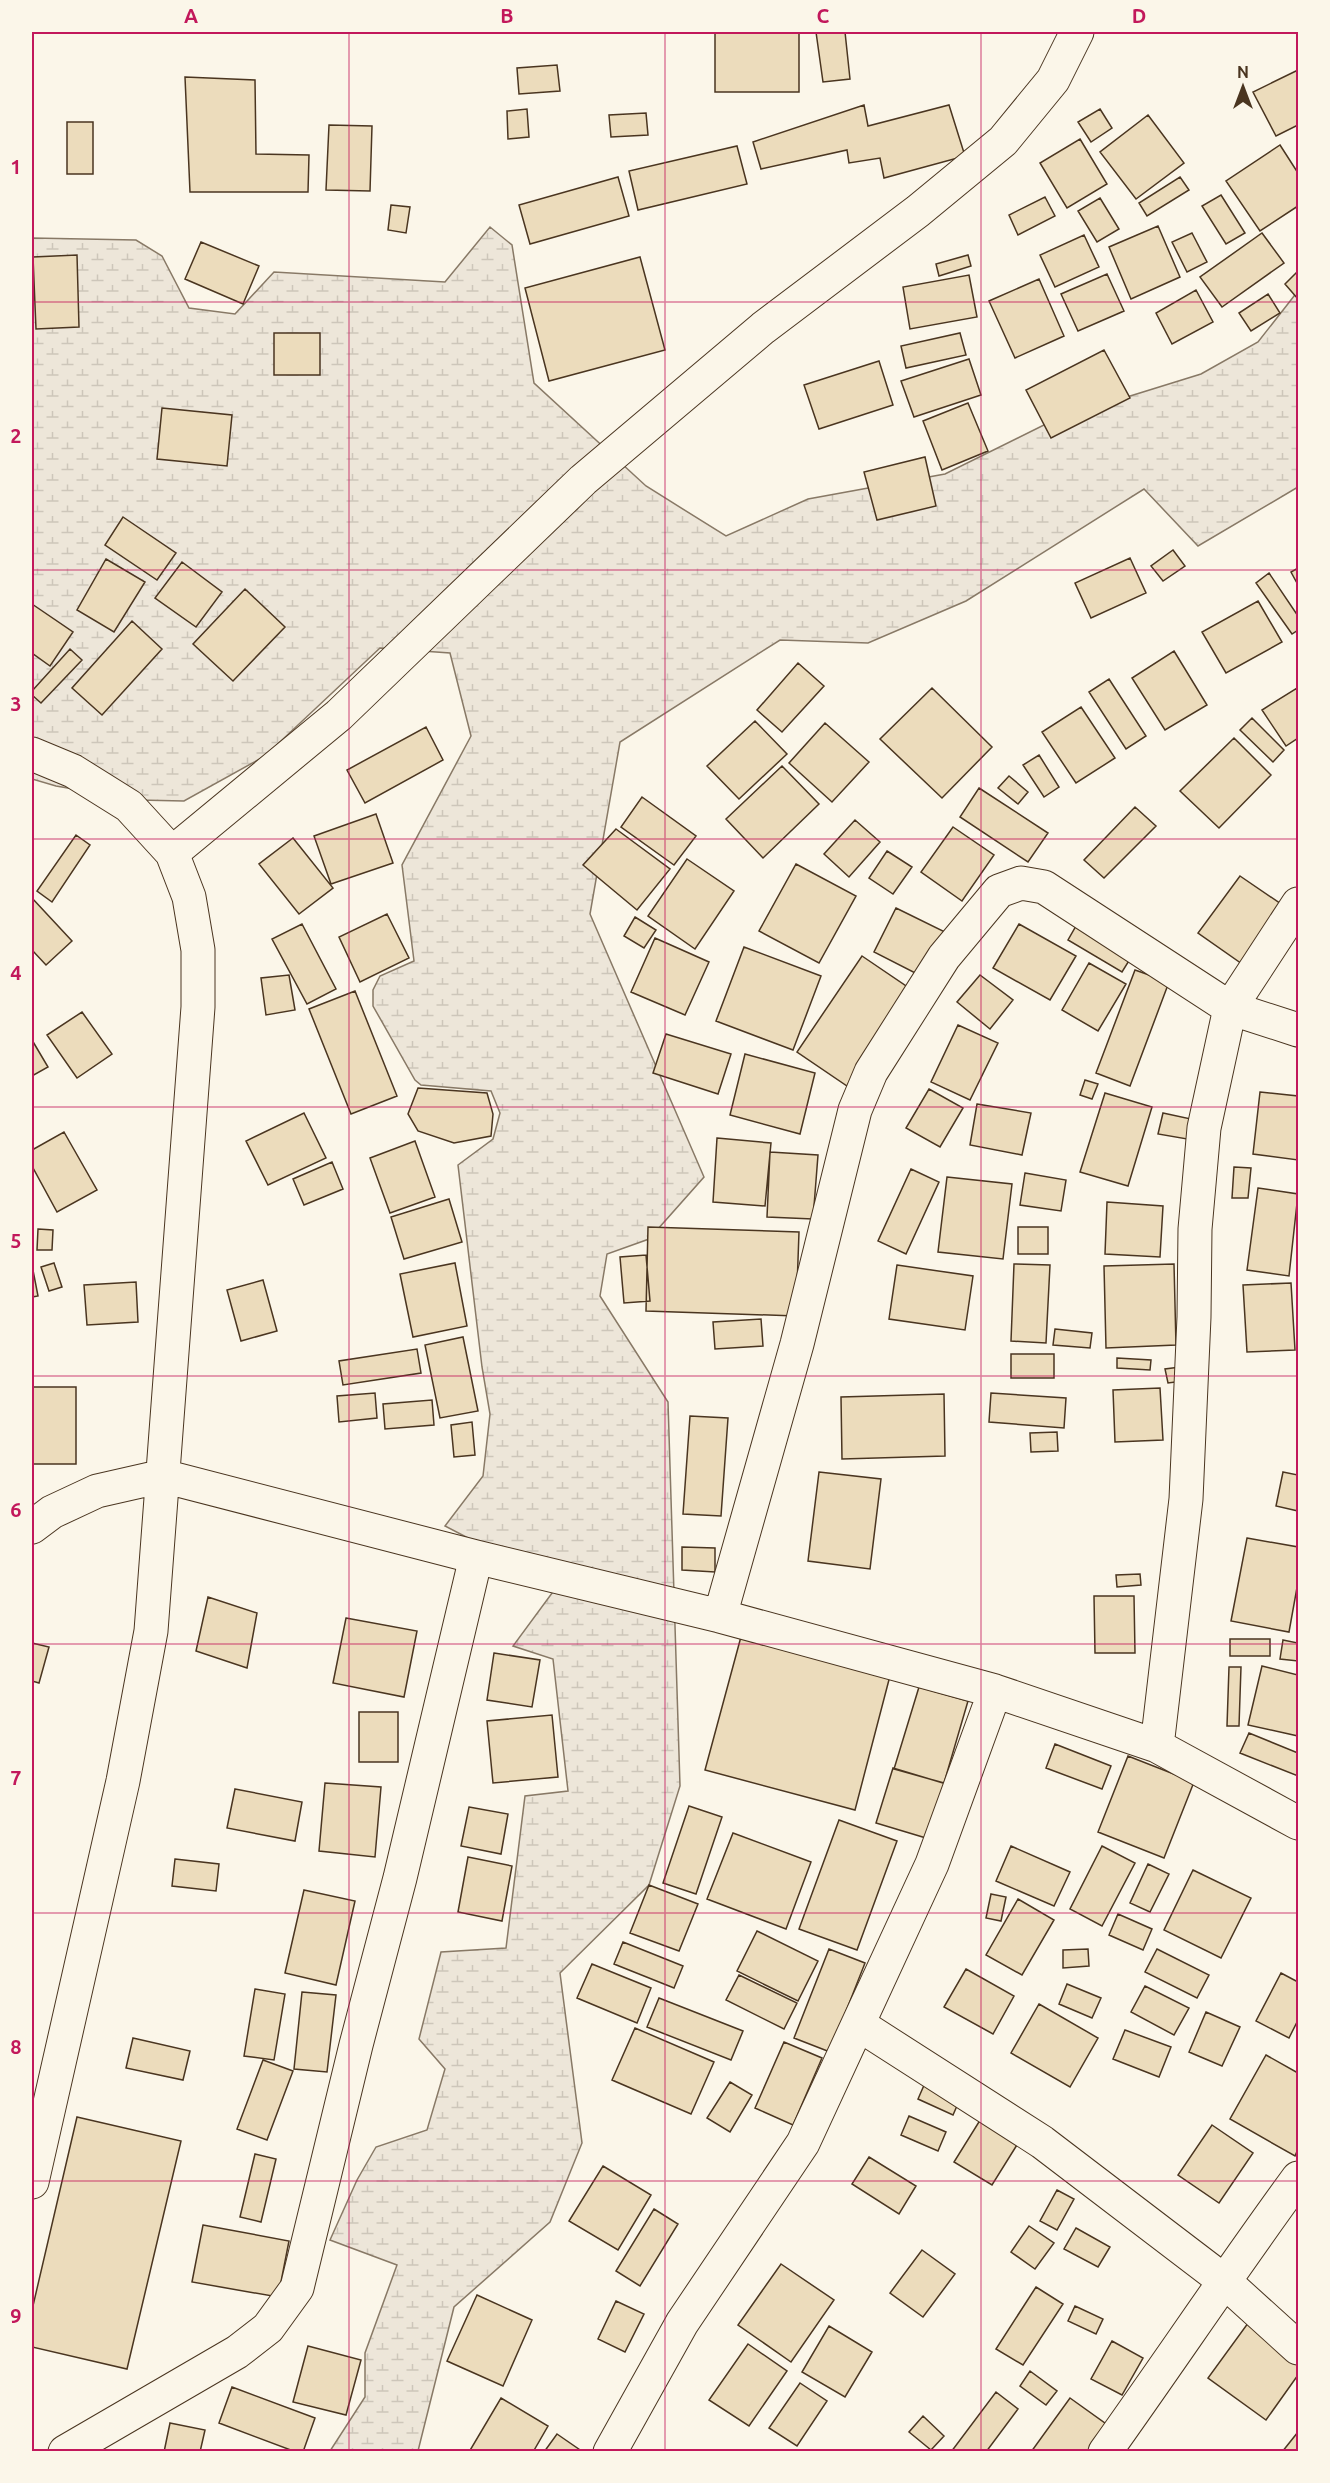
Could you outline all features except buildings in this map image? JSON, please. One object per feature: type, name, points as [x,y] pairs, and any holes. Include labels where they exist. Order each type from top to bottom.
[{"type":"street","points":[[172,852],[339,715],[583,480],[763,328],[918,211],[1003,141],[1053,80],[1077,32]]},
{"type":"street","points":[[32,754],[73,771],[129,806],[172,852],[189,897],[198,950],[198,1007],[151,1631],[123,1781],[32,2182]]},
{"type":"street","points":[[720,1616],[796,1344],[855,1110],[871,1072],[944,957],[999,891],[1021,883],[1044,887],[1230,1008],[1299,1030]]},
{"type":"street","points":[[1157,1746],[1186,1499],[1194,1317],[1195,1229],[1204,1128],[1230,1008],[1299,904]]},
{"type":"street","points":[[32,1527],[52,1512],[97,1491],[163,1476],[476,1557],[720,1616],[995,1691],[1157,1746],[1299,1823]]},
{"type":"street","points":[[65,2451],[237,2352],[268,2328],[297,2288],[356,2045],[400,1878],[476,1557]]},
{"type":"street","points":[[610,2451],[682,2323],[803,2143],[932,1864],[995,1691]]},
{"type":"street","points":[[858,2024],[1042,2142],[1223,2280],[1299,2348]]},
{"type":"street","points":[[1105,2451],[1185,2340],[1223,2280],[1299,2178]]},
{"type":"green space","points":[[490,227],[512,245],[534,383],[646,486],[726,536],[808,499],[945,474],[1056,419],[1201,374],[1258,342],[1298,291],[1298,487],[1198,546],[1144,489],[966,601],[868,643],[780,640],[620,742],[590,914],[704,1177],[649,1239],[607,1254],[600,1296],[668,1402],[680,1786],[649,1885],[560,1973],[582,2143],[550,2222],[454,2307],[418,2451],[330,2451],[365,2397],[365,2353],[397,2265],[330,2240],[357,2180],[376,2147],[427,2130],[445,2069],[419,2039],[441,1952],[506,1948],[525,1796],[568,1791],[553,1659],[513,1646],[558,1585],[445,1526],[483,1476],[490,1414],[482,1367],[458,1165],[493,1139],[500,1113],[491,1091],[421,1085],[415,1080],[373,1006],[373,990],[380,976],[414,961],[402,865],[471,736],[450,653],[380,648],[265,756],[184,801],[138,800],[56,786],[32,779],[32,238],[136,240],[162,256],[189,308],[235,314],[274,272],[445,282]]}]
